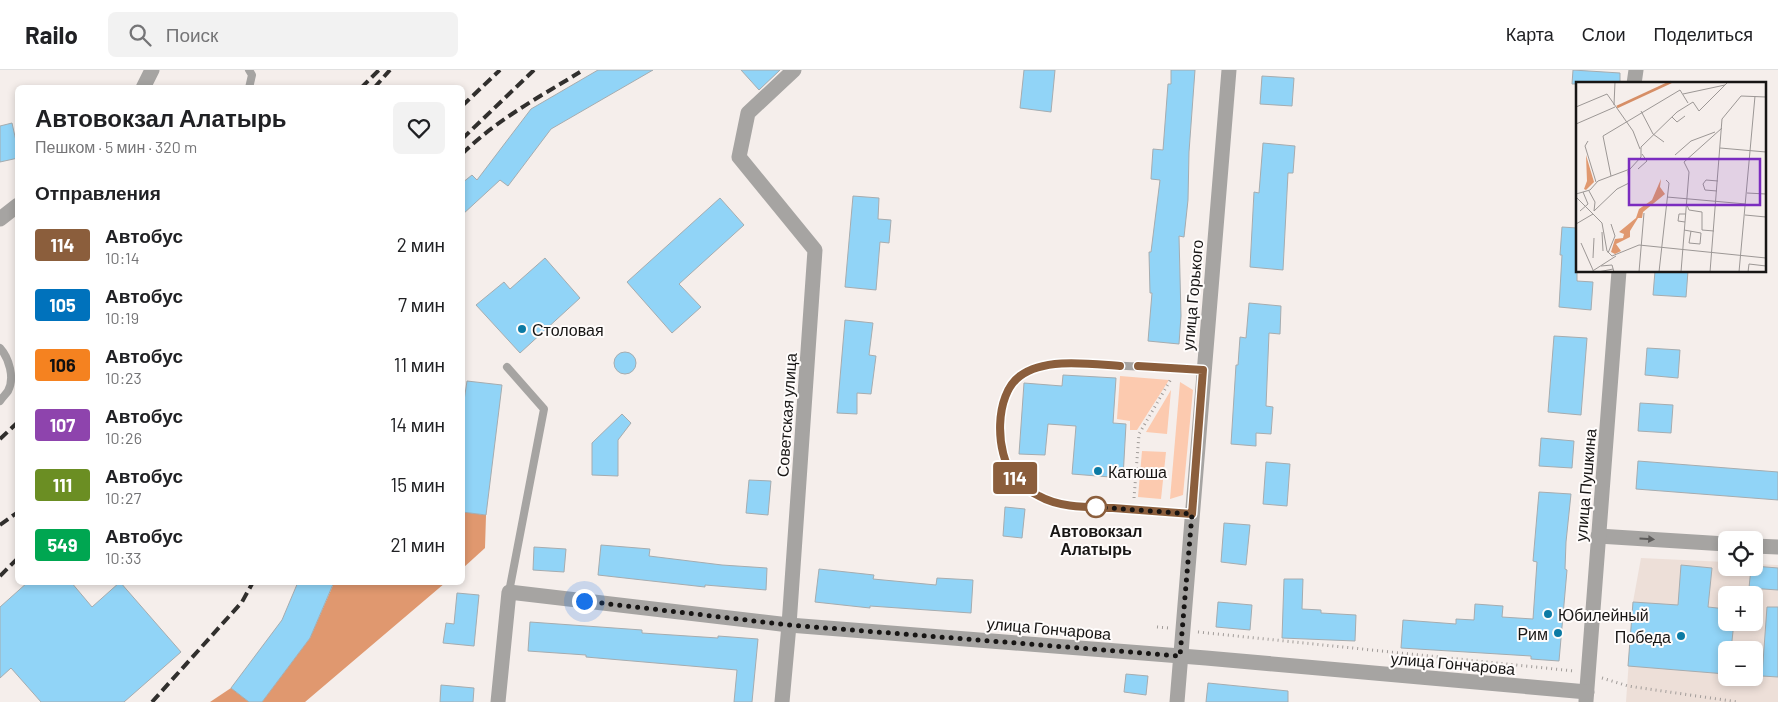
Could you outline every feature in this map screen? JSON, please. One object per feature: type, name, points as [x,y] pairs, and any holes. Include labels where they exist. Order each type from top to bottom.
[{"type":"street","points":[[144,85],[152,70]]},
{"type":"street","name":"Советская улица","points":[[782,702],[815,250],[739,157],[748,113],[794,70]]},
{"type":"street","name":"улица Горького","points":[[1177,702],[1229,70]]},
{"type":"street","points":[[0,218],[15,208]]},
{"type":"street","name":"улица Пушкина","points":[[1587,697],[1620,272]]},
{"type":"street","points":[[1598,536],[1718,544]]},
{"type":"street","points":[[1763,546],[1778,547]]},
{"type":"street","points":[[498,702],[509,592]]},
{"type":"street","name":"улица Гончарова","points":[[509,592],[789,625],[1180,656],[1587,697]]},
{"type":"lane","points":[[249,70],[252,74],[250,85]]},
{"type":"lane","points":[[0,348],[6,355],[11,372],[9,390],[0,401]]},
{"type":"lane","points":[[1192,514],[1068,506],[1039,496],[1015,478],[1004,458],[1000,434],[1001,411],[1008,388],[1020,375],[1041,366],[1069,363],[1203,370]]},
{"type":"lane","points":[[507,367],[544,409],[509,592]]},
{"type":"path","points":[[1133,510],[1139,434],[1171,380],[1172,368]]},
{"type":"path","points":[[1157,627],[1208,634],[1565,670],[1588,674],[1628,686],[1738,702]]},
{"type":"shaded area","points":[[1120,376],[1169,380],[1137,430],[1130,430],[1130,421],[1117,419]]},
{"type":"shaded area","points":[[1180,382],[1193,390],[1183,495],[1170,499]]},
{"type":"shaded area","points":[[1171,390],[1167,434],[1146,432]]},
{"type":"shaded area","points":[[1142,451],[1166,452],[1161,499],[1138,497]]},
{"type":"shaded area","points":[[465,512],[486,515],[485,548],[465,566]]},
{"type":"shaded area","points":[[1641,558],[1718,562],[1718,576],[1763,576],[1763,564],[1778,565],[1778,702],[1626,702],[1633,602]]},
{"type":"shaded area","points":[[333,585],[443,585],[305,702],[262,702],[310,638]]},
{"type":"shaded area","points":[[231,688],[249,702],[210,702]]},
{"type":"building","points":[[598,70],[653,70],[551,129],[508,186],[500,180],[465,212],[465,181],[472,175],[477,180],[531,109]]},
{"type":"building","points":[[741,70],[780,70],[759,90]]},
{"type":"building","points":[[1024,70],[1055,70],[1051,112],[1020,108]]},
{"type":"building","points":[[1171,70],[1195,70],[1189,152],[1188,200],[1184,237],[1179,236],[1181,316],[1179,344],[1148,341],[1152,293],[1150,293],[1149,252],[1151,252],[1160,180],[1151,179],[1153,149],[1163,150],[1168,84],[1171,84]]},
{"type":"building","points":[[1573,70],[1620,73],[1620,82],[1576,82],[1576,84],[1572,84]]},
{"type":"building","points":[[1262,76],[1294,78],[1292,106],[1260,104]]},
{"type":"building","points":[[12,123],[15,136],[15,159],[0,162],[0,126]]},
{"type":"building","points":[[1263,143],[1295,146],[1293,173],[1288,173],[1283,270],[1250,267],[1254,192],[1259,193]]},
{"type":"building","points":[[853,196],[879,198],[878,219],[891,220],[889,243],[880,242],[876,290],[845,287]]},
{"type":"building","points":[[720,198],[744,225],[679,284],[701,307],[672,333],[627,282]]},
{"type":"building","points":[[1562,227],[1576,228],[1577,281],[1593,282],[1591,310],[1559,307],[1562,255],[1560,255]]},
{"type":"building","name":"Столовая","points":[[545,258],[580,298],[520,353],[476,305],[504,282],[510,289]]},
{"type":"building","points":[[1655,272],[1688,272],[1686,297],[1653,295]]},
{"type":"building","points":[[1249,303],[1281,306],[1280,334],[1269,333],[1266,406],[1273,407],[1271,434],[1256,433],[1256,446],[1231,444],[1236,365],[1238,365],[1240,337],[1246,338]]},
{"type":"building","points":[[845,320],[873,323],[869,355],[876,356],[871,394],[857,393],[857,414],[837,413]]},
{"type":"building","points":[[1554,336],[1587,338],[1581,415],[1548,412]]},
{"type":"building","points":[[1647,348],[1680,350],[1678,378],[1645,375]]},
{"type":"building","points":[[625,352],[633,355],[636,363],[633,371],[625,374],[617,371],[614,363],[617,355]]},
{"type":"building","name":"Автовокзал Алатырь","points":[[1063,375],[1116,378],[1113,423],[1126,424],[1123,478],[1072,474],[1076,426],[1048,424],[1045,455],[1019,454],[1024,383],[1062,386]]},
{"type":"building","points":[[467,381],[502,385],[486,515],[465,512],[465,394]]},
{"type":"building","points":[[1640,403],[1673,405],[1671,433],[1638,431]]},
{"type":"building","points":[[622,414],[631,423],[618,440],[618,476],[592,475],[592,443]]},
{"type":"building","points":[[1541,438],[1574,441],[1572,468],[1539,466]]},
{"type":"building","points":[[1638,461],[1778,472],[1778,500],[1636,489]]},
{"type":"building","points":[[1266,462],[1290,464],[1287,506],[1263,504]]},
{"type":"building","points":[[749,480],[771,481],[768,515],[746,513]]},
{"type":"building","points":[[1539,492],[1571,494],[1566,542],[1565,569],[1567,570],[1559,661],[1531,659],[1531,656],[1401,648],[1403,620],[1456,624],[1456,619],[1474,620],[1475,604],[1503,606],[1502,617],[1533,619],[1537,562],[1533,561]]},
{"type":"building","points":[[1005,507],[1025,509],[1022,538],[1003,536]]},
{"type":"building","points":[[1224,523],[1250,525],[1246,565],[1221,562]]},
{"type":"building","points":[[601,545],[650,549],[649,556],[722,565],[767,568],[766,590],[705,585],[705,587],[598,575]]},
{"type":"building","points":[[534,547],[566,549],[564,572],[533,570]]},
{"type":"building","name":"Победа","points":[[1681,565],[1712,568],[1708,607],[1718,608],[1718,631],[1733,631],[1732,641],[1718,641],[1718,673],[1628,666],[1633,602],[1678,605]]},
{"type":"building","points":[[1763,567],[1778,568],[1778,590],[1763,589],[1763,586],[1749,586],[1750,576],[1763,576]]},
{"type":"building","points":[[819,569],[874,575],[873,579],[936,585],[937,578],[973,580],[971,613],[870,606],[870,608],[815,602]]},
{"type":"building","points":[[1284,579],[1303,579],[1302,609],[1321,610],[1321,613],[1356,615],[1355,641],[1282,638]]},
{"type":"building","points":[[25,585],[74,585],[92,607],[117,585],[123,585],[181,652],[124,702],[41,702],[11,668],[0,678],[0,607]]},
{"type":"building","points":[[297,585],[333,585],[310,638],[262,702],[249,702],[231,688],[282,620]]},
{"type":"building","points":[[457,593],[479,595],[474,646],[443,643],[446,623],[454,624]]},
{"type":"building","points":[[1218,602],[1252,605],[1250,630],[1216,627]]},
{"type":"building","points":[[1767,607],[1778,607],[1778,677],[1763,676]]},
{"type":"building","points":[[530,622],[642,630],[642,633],[758,639],[752,702],[734,702],[737,670],[528,651]]},
{"type":"building","points":[[1126,674],[1148,676],[1146,695],[1124,692]]},
{"type":"building","points":[[1208,683],[1288,691],[1288,702],[1206,702]]},
{"type":"building","points":[[441,685],[474,688],[473,702],[440,702]]},
{"type":"railway","points":[[364,85],[379,70]]},
{"type":"railway","points":[[377,85],[390,70]]},
{"type":"railway","points":[[465,103],[500,70]]},
{"type":"railway","points":[[465,136],[534,70]]},
{"type":"railway","points":[[465,151],[505,119],[580,72]]},
{"type":"railway","points":[[0,439],[15,425]]},
{"type":"railway","points":[[0,525],[15,514]]},
{"type":"railway","points":[[0,576],[15,561]]},
{"type":"railway","points":[[152,702],[242,602],[251,585]]},
{"type":"bus line","name":"114","points":[[1120,366],[1069,363],[1041,366],[1020,375],[1008,388],[1001,411],[1000,434],[1004,458],[1015,478],[1039,496],[1068,506],[1192,514],[1203,370],[1138,366]]},
{"type":"place","name":"Столовая","points":[[522,329]]},
{"type":"place","name":"Катюша","points":[[1098,471]]},
{"type":"place","name":"Автовокзал Алатырь","points":[[1096,507]]},
{"type":"place","name":"Юбилейный","points":[[1548,614]]},
{"type":"place","name":"Рим","points":[[1558,633]]},
{"type":"place","name":"Победа","points":[[1681,636]]},
{"type":"route","points":[[584,601],[789,625],[1180,656],[1192,514],[1096,507]]}]
